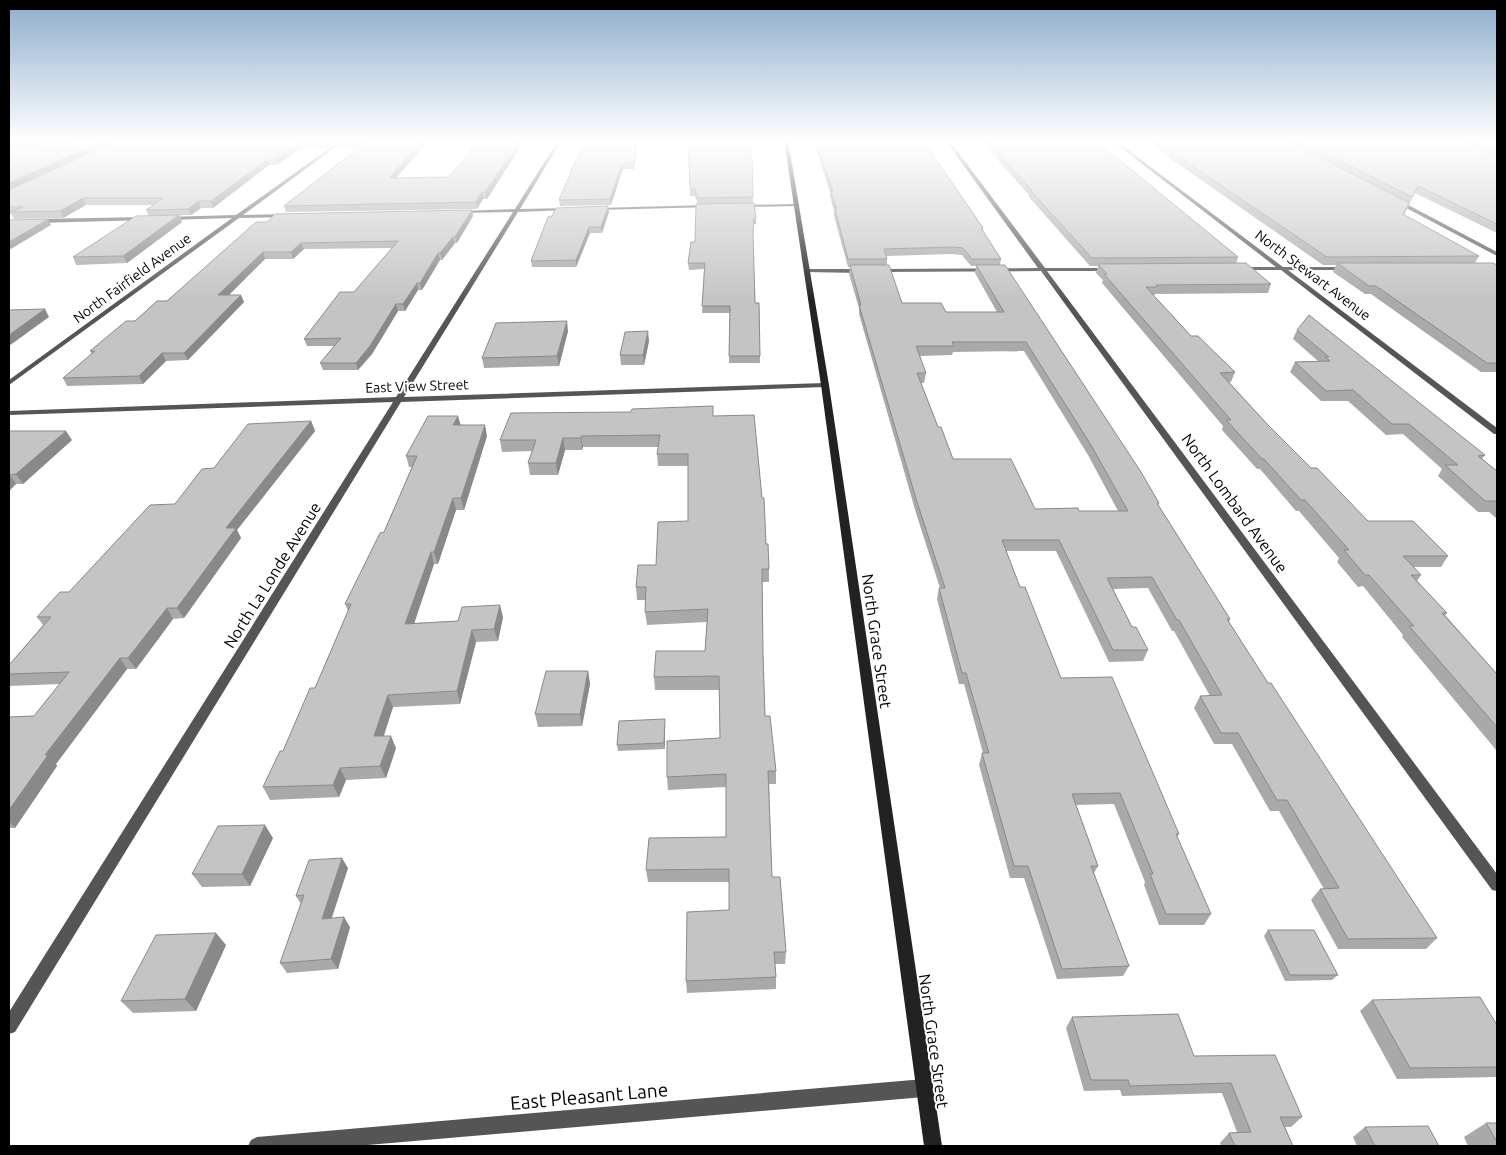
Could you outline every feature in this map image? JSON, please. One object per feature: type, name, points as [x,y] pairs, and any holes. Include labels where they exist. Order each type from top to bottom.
[{"type":"street","name":"North Fairfield Avenue","points":[[9,383],[269,194]]},
{"type":"street","name":"North La Londe Avenue","points":[[9,1026],[526,194]]},
{"type":"street","name":"North Grace Street","points":[[794,194],[825,385],[933,1146]]},
{"type":"street","name":"North Lombard Avenue","points":[[987,194],[1497,885]]},
{"type":"street","name":"North Stewart Avenue","points":[[1185,194],[1497,432]]},
{"type":"street","points":[[1393,199],[1497,254]]},
{"type":"street","points":[[736,206],[796,205]]},
{"type":"street","points":[[586,209],[716,206]]},
{"type":"street","points":[[456,212],[576,209]]},
{"type":"street","points":[[158,218],[287,216]]},
{"type":"street","points":[[29,221],[148,219]]},
{"type":"street","points":[[1235,268],[1352,268]]},
{"type":"street","points":[[807,271],[1120,269]]},
{"type":"street","name":"East View Street","points":[[9,414],[825,385]]},
{"type":"street","name":"East Pleasant Lane","points":[[257,1146],[924,1088]]},
{"type":"building","points":[[9,194],[221,194],[211,201],[198,201],[188,209],[146,210],[163,198],[83,198],[60,211],[11,212],[23,207],[9,207]]},
{"type":"building","points":[[300,194],[481,194],[476,202],[284,206]]},
{"type":"building","points":[[562,194],[612,194],[610,199],[559,200]]},
{"type":"building","points":[[696,194],[753,194],[753,197],[696,198]]},
{"type":"building","points":[[831,194],[960,194],[1001,259],[972,259],[963,248],[953,247],[884,249],[887,259],[848,259],[835,209],[837,209]]},
{"type":"building","points":[[1034,194],[1161,194],[1238,257],[1092,258]]},
{"type":"building","points":[[1234,194],[1391,194],[1409,203],[1403,214],[1479,256],[1327,257]]},
{"type":"building","points":[[1434,194],[1497,194],[1497,224]]},
{"type":"building","points":[[754,203],[756,218],[754,218],[753,232],[755,303],[759,303],[760,356],[729,356],[730,306],[702,306],[705,263],[688,263],[691,242],[695,242],[696,204]]},
{"type":"building","points":[[608,206],[601,227],[589,227],[576,260],[531,261],[548,217],[552,216],[556,208]]},
{"type":"building","points":[[472,210],[455,237],[438,253],[420,283],[417,283],[403,304],[396,304],[370,346],[356,363],[320,363],[341,338],[304,339],[340,292],[354,292],[398,241],[301,243],[291,252],[263,252],[218,295],[241,295],[184,353],[162,353],[139,376],[63,378],[95,351],[90,351],[126,321],[135,321],[157,301],[167,301],[256,222],[267,222],[275,214]]},
{"type":"building","points":[[179,215],[123,256],[73,257],[136,216]]},
{"type":"building","points":[[48,219],[9,242],[9,220]]},
{"type":"building","points":[[1246,263],[1271,284],[1156,285],[1157,287],[1146,287],[1191,336],[1198,336],[1235,372],[1220,373],[1268,425],[1311,468],[1317,468],[1368,521],[1413,521],[1448,556],[1403,556],[1421,575],[1411,575],[1447,613],[1442,613],[1497,674],[1497,727],[1409,626],[1414,626],[1369,575],[1365,575],[1344,550],[1349,550],[1305,500],[1301,500],[1226,420],[1231,420],[1104,274],[1107,274],[1098,264]]},
{"type":"building","points":[[1337,263],[1493,263],[1497,265],[1497,363],[1487,363],[1376,286],[1369,286]]},
{"type":"building","points":[[850,265],[889,265],[902,303],[941,303],[946,312],[1004,312],[976,265],[1005,265],[1141,472],[1159,503],[1157,503],[1268,683],[1271,683],[1437,938],[1348,939],[1320,889],[1339,888],[1287,800],[1277,800],[1238,733],[1221,733],[1200,696],[1222,695],[1152,577],[1107,578],[1132,627],[1136,627],[1148,650],[1113,650],[1059,540],[1002,540],[1020,587],[1025,587],[1061,678],[1112,677],[1211,914],[1166,914],[1150,874],[1153,874],[1120,793],[1072,794],[1098,866],[1091,866],[1129,966],[1062,969],[1028,866],[1014,866],[982,753],[989,753],[966,673],[962,673],[939,588],[945,588],[917,502],[859,305],[861,305]],"holes":[[[952,342],[1026,342],[1091,445],[1128,511],[1079,511],[1078,508],[1035,509],[1011,459],[953,459],[917,373],[926,373],[916,346],[954,346]]]},
{"type":"building","points":[[45,309],[9,335],[9,310]]},
{"type":"building","points":[[1309,315],[1485,455],[1478,456],[1497,471],[1497,501],[1485,501],[1445,465],[1458,465],[1409,424],[1392,424],[1353,390],[1326,391],[1295,362],[1330,361],[1325,357],[1329,357],[1297,330]]},
{"type":"building","points":[[567,321],[557,356],[482,358],[496,323]]},
{"type":"building","points":[[648,331],[643,355],[620,355],[625,332]]},
{"type":"building","points":[[713,406],[713,416],[754,415],[762,498],[764,498],[769,569],[762,569],[765,716],[770,716],[776,771],[768,771],[772,877],[780,877],[786,952],[774,952],[776,977],[686,981],[687,912],[729,910],[729,869],[646,870],[649,838],[726,837],[726,774],[667,777],[667,741],[720,738],[719,676],[654,677],[656,651],[705,651],[708,609],[645,612],[646,587],[636,587],[638,565],[656,565],[658,522],[688,521],[688,454],[657,454],[660,435],[581,436],[581,438],[563,438],[556,463],[528,463],[536,440],[500,440],[511,413],[631,412],[632,409]]},
{"type":"building","points":[[428,416],[458,416],[453,425],[485,425],[461,498],[453,498],[405,624],[458,621],[462,607],[500,605],[494,629],[472,630],[457,691],[388,695],[374,736],[391,736],[380,766],[340,768],[333,785],[263,787],[280,751],[283,751],[310,688],[315,688],[351,604],[345,604],[380,533],[384,532],[417,456],[406,456]]},
{"type":"building","points":[[311,421],[226,528],[236,528],[177,608],[167,608],[128,658],[120,658],[45,755],[48,755],[9,810],[9,717],[34,716],[69,672],[9,674],[9,665],[51,617],[37,617],[60,592],[69,592],[150,505],[175,504],[202,469],[214,468],[248,424]]},
{"type":"building","points":[[9,431],[66,431],[16,474],[9,475]]},
{"type":"building","points":[[546,671],[588,671],[580,714],[535,714]]},
{"type":"building","points":[[665,719],[664,743],[617,745],[619,721]]},
{"type":"building","points":[[265,825],[242,874],[192,874],[218,826]]},
{"type":"building","points":[[342,858],[322,919],[344,917],[331,959],[280,963],[304,895],[296,896],[309,860]]},
{"type":"building","points":[[1268,930],[1314,930],[1338,975],[1290,975]]},
{"type":"building","points":[[216,933],[185,999],[121,1001],[156,935]]},
{"type":"building","points":[[1480,997],[1497,1025],[1497,1067],[1410,1068],[1372,1000]]},
{"type":"building","points":[[1178,1014],[1194,1056],[1275,1055],[1302,1117],[1280,1117],[1293,1146],[1235,1146],[1229,1133],[1251,1132],[1231,1083],[1130,1086],[1128,1080],[1091,1080],[1072,1017]]},
{"type":"building","points":[[1486,1123],[1497,1123],[1497,1142]]},
{"type":"building","points":[[1428,1126],[1439,1146],[1375,1146],[1365,1127]]}]
